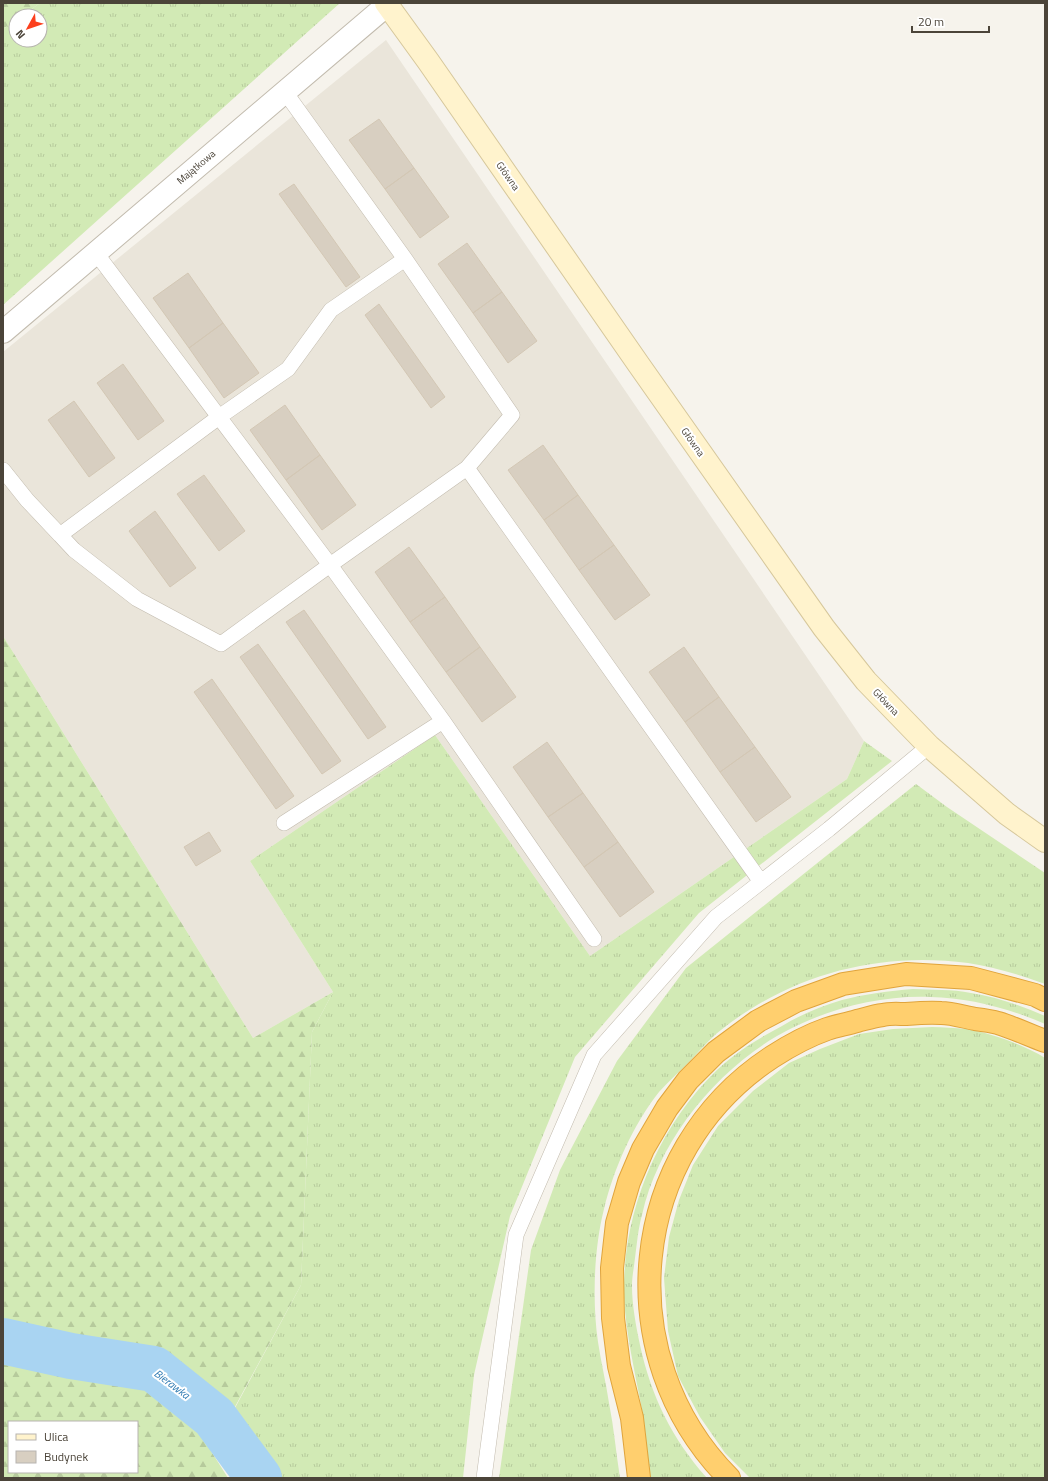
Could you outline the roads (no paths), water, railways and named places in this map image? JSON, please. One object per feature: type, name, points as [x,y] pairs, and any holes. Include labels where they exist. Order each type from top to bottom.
[{"type":"highway","points":[[639,1478],[632,1418],[619,1366],[613,1318],[612,1268],[617,1223],[629,1182],[643,1149],[667,1108],[688,1080],[716,1052],[758,1021],[796,1001],[843,984],[906,974],[971,978],[1035,995],[1045,1000]]},
{"type":"highway","points":[[729,1478],[714,1463],[691,1431],[673,1399],[661,1365],[650,1314],[650,1263],[658,1212],[677,1164],[693,1136],[710,1111],[732,1088],[755,1068],[789,1046],[826,1029],[883,1014],[941,1013],[997,1022],[1045,1041]]},
{"type":"main road","name":"Główna","points":[[388,4],[824,628],[866,681],[929,746],[1007,814],[1045,841]]},
{"type":"street","name":"Majątkowa","points":[[3,332],[388,4]]},
{"type":"lane","points":[[3,470],[28,500],[74,550],[137,599],[221,644],[467,468],[512,416],[405,259],[285,92]]},
{"type":"lane","points":[[96,253],[330,565],[443,721],[594,939]]},
{"type":"lane","points":[[60,535],[219,417],[288,369],[331,310],[405,259]]},
{"type":"lane","points":[[467,468],[761,882]]},
{"type":"lane","points":[[284,823],[443,721]]},
{"type":"lane","points":[[484,1478],[516,1235],[594,1055],[716,917],[829,829],[929,746]]},
{"type":"waterway","name":"Bierawka","points":[[3,1341],[71,1356],[154,1369],[214,1417],[259,1478]]}]
